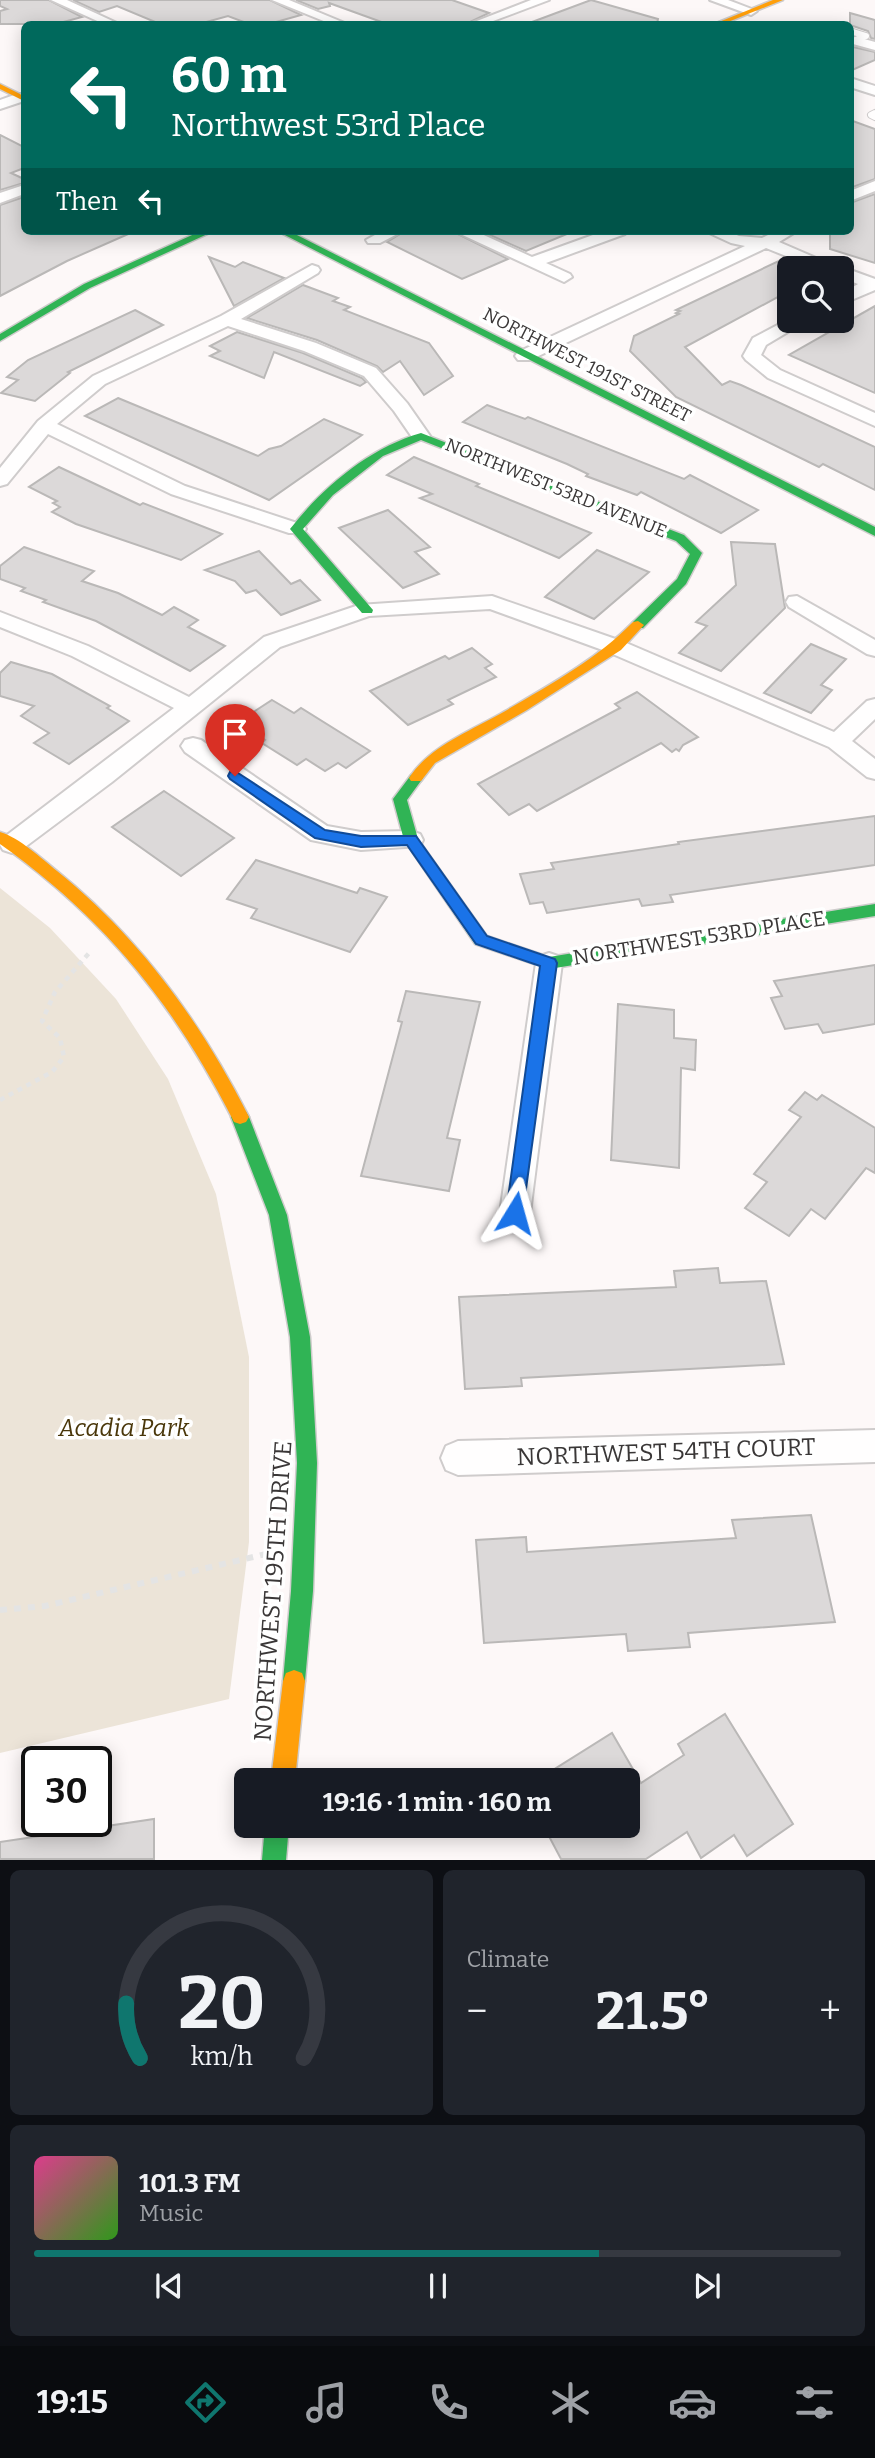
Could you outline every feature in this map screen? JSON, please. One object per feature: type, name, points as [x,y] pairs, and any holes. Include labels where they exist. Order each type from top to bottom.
[{"type":"street","points":[[57,0],[106,21]]},
{"type":"street","points":[[278,0],[333,21]]},
{"type":"street","points":[[498,0],[521,8]]},
{"type":"street","points":[[484,21],[543,0]]},
{"type":"street","points":[[716,0],[751,11]]},
{"type":"street","points":[[726,21],[779,0]]},
{"type":"street","points":[[854,38],[875,46]]},
{"type":"street","points":[[854,83],[875,75]]},
{"type":"street","points":[[854,83],[875,91]]},
{"type":"street","points":[[0,86],[21,96]]},
{"type":"street","points":[[0,105],[21,99]]},
{"type":"street","points":[[854,195],[875,185]]},
{"type":"street","points":[[0,198],[21,190]]},
{"type":"street","points":[[0,338],[87,286],[200,235]]},
{"type":"street","name":"NORTHWEST 191ST STREET","points":[[290,235],[875,532]]},
{"type":"street","points":[[374,240],[385,235]]},
{"type":"street","points":[[471,235],[564,278]]},
{"type":"street","points":[[533,262],[608,235]]},
{"type":"street","points":[[724,235],[737,240],[768,243],[801,256]]},
{"type":"street","points":[[524,356],[782,235]]},
{"type":"street","points":[[0,480],[46,425],[99,380],[227,320],[312,270]]},
{"type":"street","points":[[854,277],[873,284]]},
{"type":"street","points":[[854,293],[873,284]]},
{"type":"street","points":[[227,320],[310,347],[370,372],[401,407],[421,436]]},
{"type":"street","points":[[777,332],[759,342],[752,356],[774,374],[875,420]]},
{"type":"street","points":[[46,425],[178,490],[296,529],[367,610]]},
{"type":"street","name":"NORTHWEST 53RD AVENUE","points":[[296,529],[329,493],[379,454],[421,436],[669,533],[680,538],[696,553],[682,581],[616,647]]},
{"type":"street","points":[[4,844],[104,776],[272,642],[367,610],[492,602],[616,647],[836,742],[875,771]]},
{"type":"street","points":[[797,602],[875,649]]},
{"type":"street","points":[[0,619],[80,651],[190,707]]},
{"type":"street","name":"NORTHWEST 53RD PLACE","points":[[616,647],[522,707],[430,760],[400,799],[411,840],[481,940],[549,963],[875,911]]},
{"type":"street","points":[[836,742],[875,705]]},
{"type":"street","points":[[193,746],[320,834],[361,841],[411,840]]},
{"type":"street","name":"NORTHWEST 195TH DRIVE","points":[[4,844],[75,890],[113,928],[182,1012],[236,1107],[277,1209],[299,1317],[309,1465],[297,1651],[283,1768]]},
{"type":"street","points":[[515,1213],[549,963]]},
{"type":"street","name":"NORTHWEST 54TH COURT","points":[[458,1458],[875,1446]]},
{"type":"street","points":[[274,1860],[276,1838]]},
{"type":"path","points":[[0,1100],[52,1072],[64,1057],[60,1038],[42,1021],[45,1007],[63,981],[113,928]]},
{"type":"path","points":[[0,1610],[45,1606],[304,1545]]},
{"type":"green space","name":"Acadia Park","points":[[0,888],[50,928],[116,999],[168,1079],[216,1194],[249,1357],[249,1542],[229,1699],[0,1753]]},
{"type":"building","points":[[0,0],[49,0],[82,17],[67,21],[0,24],[0,11],[7,9],[0,6]]},
{"type":"building","points":[[73,0],[270,0],[301,15],[280,21],[241,21],[228,16],[210,21],[153,21],[117,6],[99,12]]},
{"type":"building","points":[[296,0],[452,0],[489,13],[472,21],[379,21],[329,3],[330,6],[318,9]]},
{"type":"building","points":[[591,0],[658,19],[658,21],[535,21]]},
{"type":"building","points":[[850,13],[875,20],[875,39],[871,38],[868,31],[854,26],[854,21],[850,21]]},
{"type":"building","points":[[854,47],[875,52],[875,60],[854,69]]},
{"type":"building","points":[[854,121],[875,129],[875,179],[854,187]]},
{"type":"building","points":[[0,135],[21,146],[21,169],[11,173],[21,178],[21,184],[0,190]]},
{"type":"building","points":[[875,194],[875,263],[830,249],[830,235],[854,235],[854,202]]},
{"type":"building","points":[[21,198],[21,235],[126,235],[67,261],[0,296],[0,205]]},
{"type":"building","points":[[398,235],[460,235],[508,259],[462,279],[387,242]]},
{"type":"building","points":[[490,235],[564,235],[526,251]]},
{"type":"building","points":[[209,257],[235,267],[243,262],[284,278],[234,306]]},
{"type":"building","points":[[777,262],[777,297],[685,347],[722,385],[730,381],[741,385],[875,447],[875,490],[823,464],[819,467],[676,397],[630,351],[634,336],[679,314],[676,313],[680,311],[676,310]]},
{"type":"building","points":[[303,285],[338,298],[333,301],[350,307],[344,310],[429,343],[453,376],[424,395],[400,361],[383,372],[377,366],[317,340],[247,318]]},
{"type":"building","points":[[875,306],[875,393],[789,355],[828,333],[854,333],[854,318]]},
{"type":"building","points":[[135,310],[163,325],[68,372],[70,373],[35,401],[1,393],[18,380],[7,377],[28,360]]},
{"type":"building","points":[[237,332],[303,353],[366,382],[360,386],[274,352],[264,378],[210,356],[220,351],[210,346]]},
{"type":"building","points":[[118,398],[258,456],[281,446],[324,419],[362,435],[269,500],[85,416]]},
{"type":"building","points":[[487,405],[525,419],[528,417],[684,479],[690,475],[758,510],[721,533],[641,492],[637,495],[586,476],[588,474],[567,464],[463,422]]},
{"type":"building","points":[[414,457],[479,484],[476,486],[591,533],[559,558],[420,498],[432,494],[387,475]]},
{"type":"building","points":[[59,467],[140,505],[143,503],[222,534],[181,560],[76,524],[52,512],[60,507],[53,503],[57,501],[29,487]]},
{"type":"building","points":[[388,510],[430,547],[415,552],[439,574],[403,588],[339,528]]},
{"type":"building","points":[[731,542],[775,544],[785,608],[721,671],[679,653],[707,626],[696,622],[736,585]]},
{"type":"building","points":[[24,547],[94,571],[82,581],[118,593],[162,615],[174,607],[198,620],[188,627],[225,646],[190,671],[96,621],[43,602],[46,600],[21,591],[25,588],[0,579],[0,566]]},
{"type":"building","points":[[597,550],[649,572],[594,619],[545,597]]},
{"type":"building","points":[[259,551],[291,584],[300,580],[320,600],[281,615],[256,590],[246,593],[235,581],[205,570]]},
{"type":"building","points":[[811,644],[846,659],[821,685],[832,690],[811,713],[764,693]]},
{"type":"building","points":[[472,648],[492,664],[485,668],[496,677],[448,700],[453,704],[408,725],[370,691],[445,656],[449,659]]},
{"type":"building","points":[[11,662],[52,674],[110,706],[107,708],[129,721],[69,764],[34,743],[49,733],[21,716],[34,706],[0,696],[0,673]]},
{"type":"building","points":[[637,692],[698,737],[683,745],[679,751],[676,749],[672,752],[661,743],[537,811],[529,804],[509,815],[478,784],[620,708],[615,704]]},
{"type":"building","points":[[272,700],[294,713],[301,708],[370,751],[346,768],[338,763],[325,771],[306,759],[297,765],[262,743],[265,740],[238,722]]},
{"type":"building","points":[[164,791],[234,838],[181,876],[112,827]]},
{"type":"building","points":[[875,816],[875,865],[670,895],[673,902],[642,906],[639,899],[547,913],[543,902],[530,904],[520,874],[554,869],[551,863],[679,844],[678,842]]},
{"type":"building","points":[[256,860],[357,893],[360,888],[387,897],[350,952],[251,918],[257,909],[227,899]]},
{"type":"building","points":[[875,965],[875,1024],[823,1033],[818,1024],[785,1029],[771,998],[782,996],[774,981]]},
{"type":"building","points":[[406,991],[480,1002],[447,1138],[460,1140],[449,1191],[361,1176],[402,1022],[398,1021]]},
{"type":"building","points":[[618,1004],[674,1010],[674,1038],[696,1040],[695,1070],[681,1068],[679,1168],[611,1160]]},
{"type":"building","points":[[805,1092],[817,1100],[822,1095],[875,1128],[875,1173],[866,1168],[825,1219],[811,1209],[789,1236],[745,1208],[767,1182],[754,1174],[801,1117],[789,1110]]},
{"type":"building","points":[[718,1268],[720,1283],[766,1281],[784,1364],[521,1378],[522,1386],[465,1389],[459,1297],[676,1287],[674,1271]]},
{"type":"building","points":[[811,1515],[835,1622],[688,1633],[690,1647],[628,1651],[626,1634],[484,1643],[476,1540],[526,1537],[527,1552],[736,1538],[732,1520]]},
{"type":"building","points":[[725,1714],[793,1824],[747,1856],[734,1835],[701,1858],[687,1832],[646,1859],[561,1859],[550,1838],[640,1838],[640,1781],[684,1755],[678,1744]]},
{"type":"building","points":[[612,1733],[632,1768],[556,1768]]},
{"type":"building","points":[[154,1819],[154,1859],[0,1859],[0,1842],[33,1837],[112,1837],[112,1825]]},
{"type":"traffic: fast","points":[[0,338],[87,286],[200,235]]},
{"type":"traffic: fast","points":[[290,235],[875,532]]},
{"type":"traffic: fast","points":[[367,610],[296,529],[329,493],[379,454],[421,436],[680,538],[696,553],[682,581],[638,625]]},
{"type":"traffic: fast","points":[[416,778],[400,799],[411,840],[481,940],[549,963],[875,910]]},
{"type":"traffic: fast","points":[[240,1117],[278,1215],[300,1337],[307,1463],[302,1591],[294,1681]]},
{"type":"traffic: fast","points":[[274,1860],[276,1838]]},
{"type":"traffic: slow","points":[[726,21],[779,0]]},
{"type":"traffic: slow","points":[[0,86],[21,97]]},
{"type":"traffic: slow","points":[[416,778],[430,760],[522,707],[616,647],[638,625]]},
{"type":"traffic: slow","points":[[0,837],[39,864],[75,894],[140,960],[195,1035],[240,1117]]},
{"type":"traffic: slow","points":[[284,1768],[294,1681]]},
{"type":"route","points":[[235,776],[320,834],[361,841],[411,840],[481,940],[549,963],[515,1213]]}]
